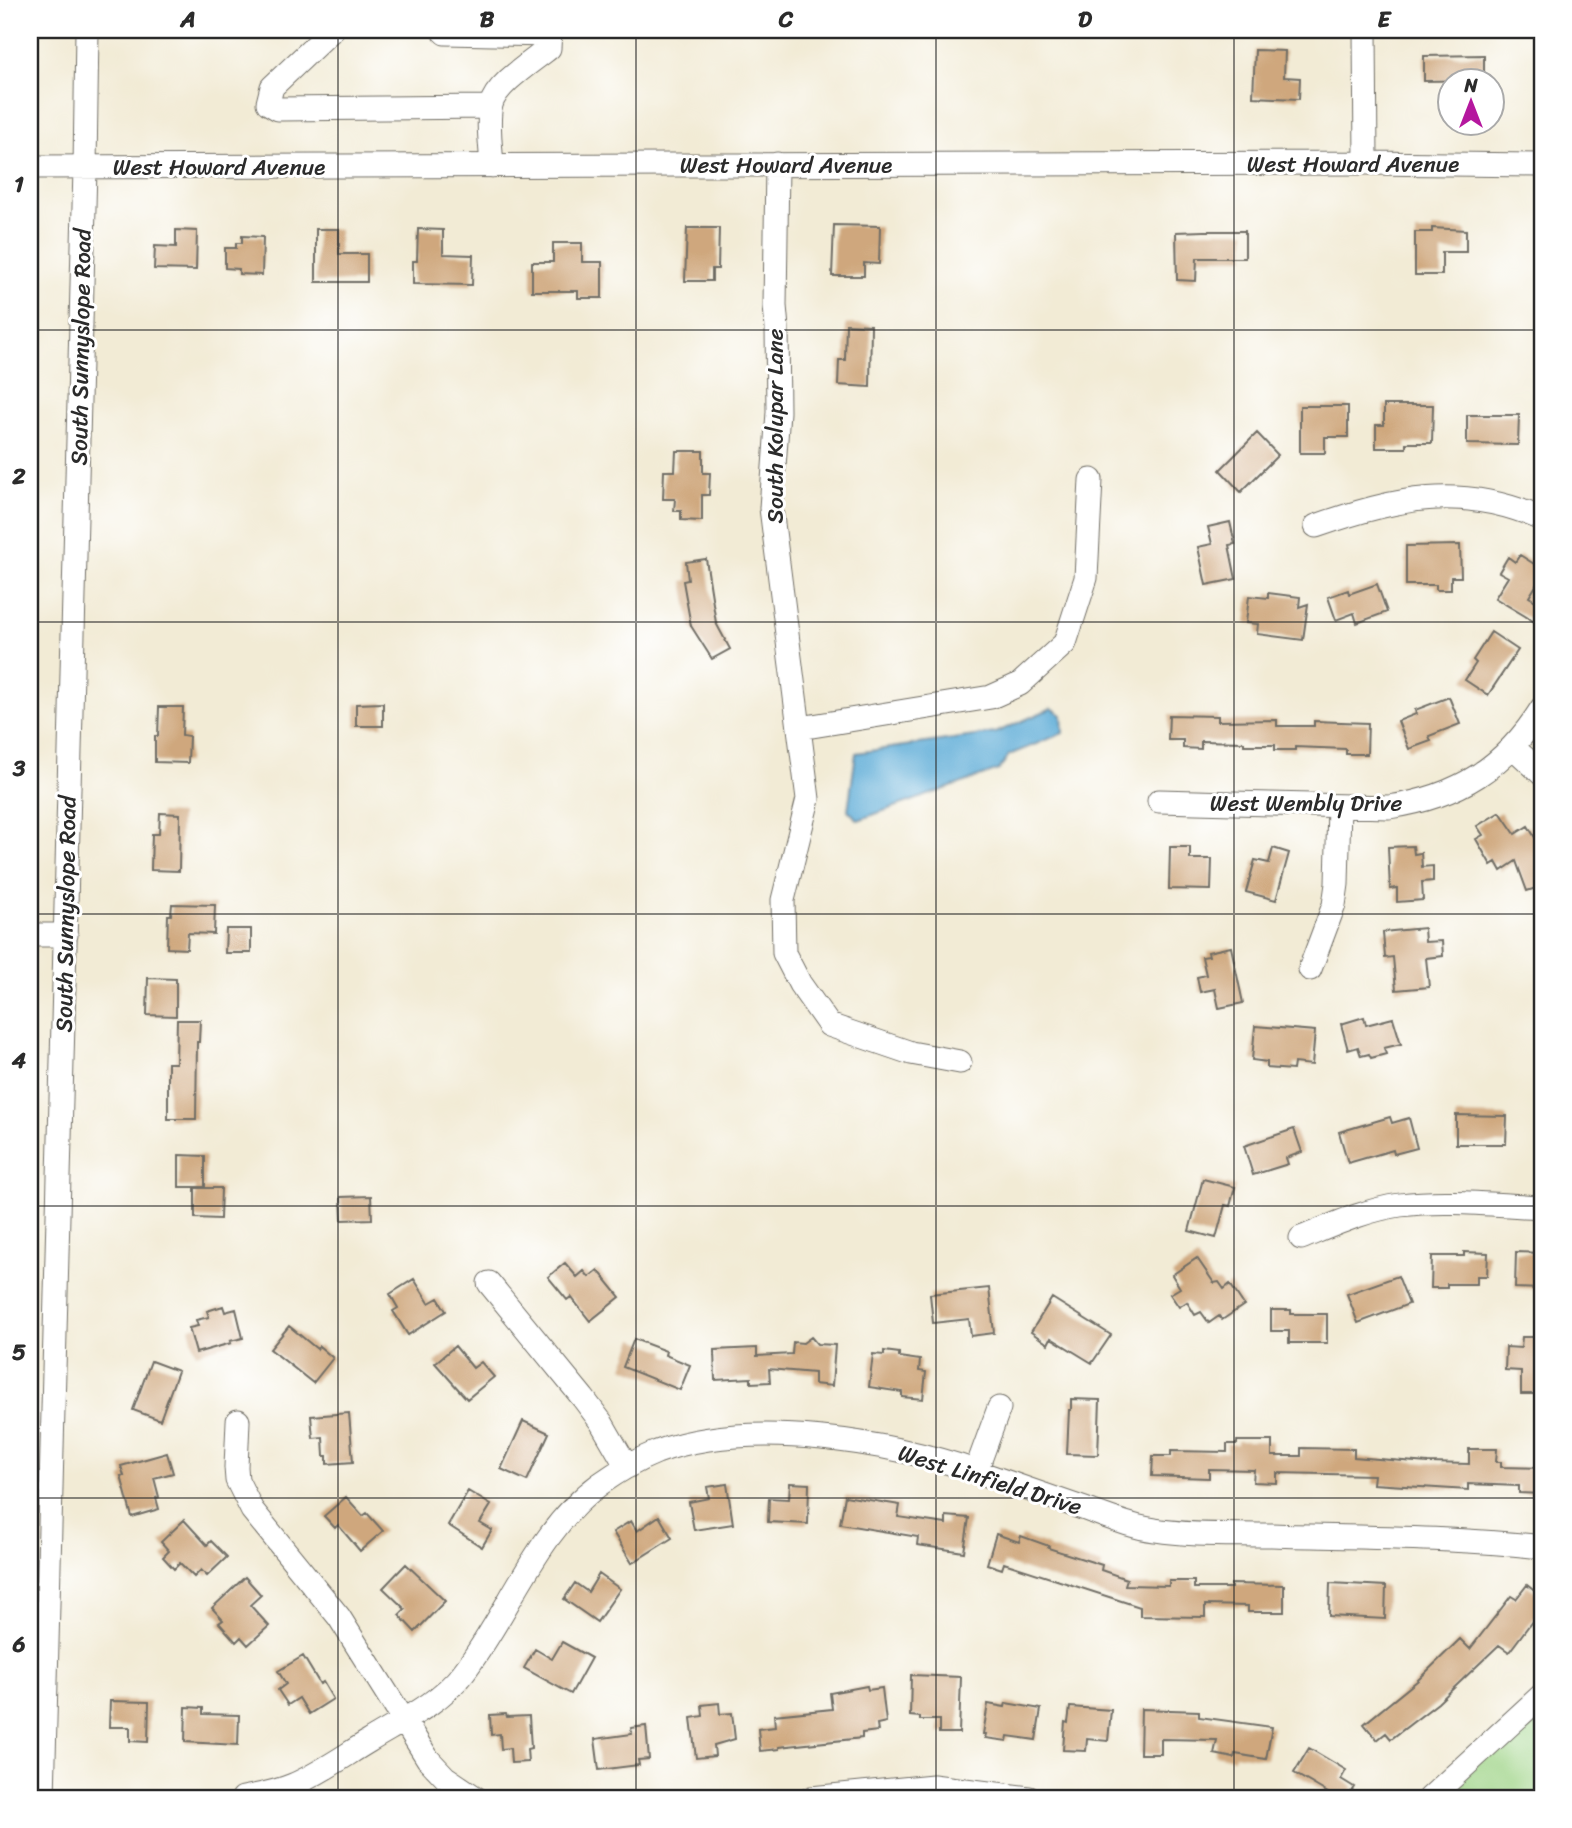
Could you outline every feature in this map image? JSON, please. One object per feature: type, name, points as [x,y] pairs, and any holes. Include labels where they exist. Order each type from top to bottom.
[{"type":"street","name":"South Sunnyslope Road","points":[[43,1798],[85,168],[86,30]]},
{"type":"street","points":[[332,30],[272,87],[268,103],[278,109],[490,107]]},
{"type":"street","points":[[442,30],[445,33],[550,32],[549,48],[502,86],[494,97],[490,107],[492,166]]},
{"type":"street","points":[[1365,30],[1366,163]]},
{"type":"street","name":"West Howard Avenue","points":[[30,167],[1366,163],[1542,165]]},
{"type":"street","name":"South Kolupar Lane","points":[[777,164],[775,306],[778,412],[771,508],[808,799],[783,900],[784,953],[800,984],[829,1026],[911,1053],[960,1062]]},
{"type":"street","points":[[800,728],[991,697],[1020,684],[1065,643],[1086,578],[1091,480]]},
{"type":"street","points":[[1315,526],[1376,506],[1403,500],[1437,498],[1497,504],[1542,519]]},
{"type":"street","name":"West Wembly Drive","points":[[1160,801],[1389,807],[1415,803],[1441,795],[1488,771],[1513,747],[1542,708]]},
{"type":"street","points":[[1513,747],[1542,774]]},
{"type":"street","points":[[1310,969],[1334,905],[1339,806]]},
{"type":"street","points":[[30,935],[66,935]]},
{"type":"street","points":[[1301,1238],[1373,1211],[1400,1205],[1434,1203],[1542,1207]]},
{"type":"street","points":[[489,1283],[601,1422],[627,1467]]},
{"type":"street","points":[[976,1471],[999,1408]]},
{"type":"street","points":[[238,1421],[236,1467],[243,1493],[252,1510],[339,1617],[428,1759],[445,1777],[476,1798]]},
{"type":"street","name":"West Linfield Drive","points":[[243,1798],[290,1787],[314,1775],[402,1720],[454,1683],[481,1647],[548,1538],[580,1501],[627,1467],[657,1452],[686,1444],[725,1438],[789,1437],[881,1446],[940,1460],[1124,1523],[1163,1531],[1447,1540],[1542,1547]]},
{"type":"street","points":[[1430,1798],[1542,1695]]},
{"type":"street","points":[[811,1798],[933,1786],[1029,1798]]},
{"type":"street","points":[[30,1796],[36,1798]]},
{"type":"green space","points":[[1542,1695],[1542,1798],[1430,1798]]},
{"type":"water","points":[[1052,708],[1062,715],[1063,733],[1009,755],[999,770],[858,820],[848,810],[856,753],[995,733]]},
{"type":"building","points":[[1255,50],[1285,51],[1284,77],[1300,78],[1299,99],[1253,97]]},
{"type":"building","points":[[1484,55],[1484,66],[1436,66],[1436,81],[1424,81],[1424,56]]},
{"type":"building","points":[[834,225],[880,226],[879,264],[864,263],[864,276],[832,276]]},
{"type":"building","points":[[687,228],[719,228],[718,269],[712,269],[712,281],[685,281]]},
{"type":"building","points":[[1432,228],[1466,230],[1466,252],[1442,252],[1442,275],[1415,275],[1415,232],[1432,232]]},
{"type":"building","points":[[316,229],[339,229],[339,254],[367,254],[367,282],[316,282]]},
{"type":"building","points":[[418,229],[443,230],[443,254],[473,255],[472,285],[413,284]]},
{"type":"building","points":[[176,230],[197,231],[196,270],[154,269],[155,246],[176,247]]},
{"type":"building","points":[[1245,231],[1245,258],[1197,258],[1196,281],[1177,280],[1176,232]]},
{"type":"building","points":[[242,236],[263,237],[262,275],[239,274],[239,269],[225,268],[225,248],[236,248],[236,243],[242,243]]},
{"type":"building","points":[[553,243],[582,243],[582,262],[602,262],[602,298],[578,298],[578,291],[532,291],[532,262],[553,262]]},
{"type":"building","points":[[846,324],[871,325],[870,387],[838,385],[839,360],[845,360]]},
{"type":"building","points":[[1384,405],[1433,405],[1432,443],[1406,443],[1406,448],[1376,448],[1376,425],[1384,425]]},
{"type":"building","points":[[1300,406],[1348,406],[1348,437],[1325,437],[1325,453],[1300,453]]},
{"type":"building","points":[[1467,415],[1519,415],[1518,445],[1467,444]]},
{"type":"building","points":[[1257,433],[1278,455],[1241,492],[1220,470]]},
{"type":"building","points":[[676,451],[703,451],[703,473],[710,473],[709,495],[702,495],[702,521],[681,520],[681,511],[674,511],[675,499],[663,499],[664,471],[675,471]]},
{"type":"building","points":[[1230,522],[1235,544],[1229,545],[1236,579],[1206,585],[1198,547],[1212,544],[1208,527]]},
{"type":"building","points":[[1460,545],[1461,577],[1451,577],[1451,590],[1436,590],[1436,585],[1406,585],[1406,546]]},
{"type":"building","points":[[1520,555],[1542,569],[1542,576],[1529,597],[1542,605],[1535,622],[1495,598],[1508,577],[1499,572],[1508,557],[1515,562]]},
{"type":"building","points":[[706,559],[716,623],[730,649],[712,659],[691,626],[683,581],[688,580],[686,562]]},
{"type":"building","points":[[1377,584],[1387,612],[1357,623],[1354,613],[1336,620],[1328,597],[1348,590],[1349,594]]},
{"type":"building","points":[[1268,593],[1300,597],[1299,607],[1308,604],[1303,640],[1257,634],[1258,624],[1246,623],[1249,596],[1268,598]]},
{"type":"building","points":[[1491,632],[1518,650],[1488,695],[1465,680],[1476,663],[1473,660]]},
{"type":"building","points":[[1449,697],[1460,724],[1429,736],[1431,741],[1409,749],[1398,721],[1416,714],[1415,710]]},
{"type":"building","points":[[383,703],[383,726],[356,726],[356,704]]},
{"type":"building","points":[[159,707],[183,707],[182,735],[189,736],[188,763],[155,762]]},
{"type":"building","points":[[1169,715],[1218,716],[1218,721],[1277,720],[1277,726],[1314,726],[1314,721],[1368,723],[1367,754],[1346,754],[1346,749],[1295,747],[1295,750],[1275,750],[1275,745],[1244,745],[1244,742],[1201,741],[1201,749],[1183,748],[1183,740],[1168,740]]},
{"type":"building","points":[[1500,812],[1515,834],[1528,826],[1542,849],[1542,886],[1527,891],[1516,861],[1501,871],[1496,862],[1491,865],[1476,839],[1483,835],[1477,826]]},
{"type":"building","points":[[160,813],[180,814],[179,871],[151,870],[152,834],[159,834]]},
{"type":"building","points":[[1413,846],[1414,854],[1421,853],[1422,867],[1433,866],[1433,881],[1422,882],[1423,900],[1397,902],[1397,888],[1390,889],[1388,847]]},
{"type":"building","points":[[1170,847],[1190,847],[1190,859],[1212,859],[1211,890],[1169,889]]},
{"type":"building","points":[[1273,848],[1289,853],[1276,900],[1246,892],[1255,860],[1269,863]]},
{"type":"building","points":[[172,904],[215,905],[214,934],[188,933],[187,949],[167,948],[168,915],[171,915]]},
{"type":"building","points":[[1424,928],[1425,942],[1442,941],[1443,956],[1426,958],[1429,987],[1396,990],[1393,957],[1385,958],[1383,932]]},
{"type":"building","points":[[226,929],[251,929],[251,953],[225,953]]},
{"type":"building","points":[[1231,947],[1243,1003],[1219,1008],[1215,989],[1200,992],[1197,977],[1206,975],[1202,957],[1209,956],[1208,952]]},
{"type":"building","points":[[148,978],[176,979],[176,1016],[147,1015]]},
{"type":"building","points":[[1364,1017],[1366,1025],[1393,1018],[1401,1044],[1384,1048],[1386,1054],[1371,1058],[1369,1054],[1361,1056],[1358,1047],[1348,1050],[1341,1024]]},
{"type":"building","points":[[177,1020],[200,1020],[197,1042],[196,1119],[168,1119],[168,1063],[176,1063]]},
{"type":"building","points":[[1255,1026],[1315,1031],[1312,1065],[1294,1063],[1293,1070],[1267,1068],[1267,1062],[1252,1060]]},
{"type":"building","points":[[1456,1115],[1507,1116],[1506,1144],[1456,1144]]},
{"type":"building","points":[[1390,1117],[1392,1123],[1409,1118],[1417,1148],[1394,1154],[1393,1150],[1348,1163],[1339,1132]]},
{"type":"building","points":[[1294,1129],[1302,1152],[1286,1158],[1288,1164],[1253,1175],[1244,1146]]},
{"type":"building","points":[[179,1155],[205,1156],[205,1187],[179,1187]]},
{"type":"building","points":[[1203,1179],[1235,1187],[1230,1206],[1225,1205],[1216,1238],[1189,1231]]},
{"type":"building","points":[[195,1188],[221,1188],[220,1219],[195,1218]]},
{"type":"building","points":[[371,1196],[372,1219],[342,1220],[341,1197]]},
{"type":"building","points":[[1464,1252],[1488,1253],[1487,1276],[1477,1276],[1477,1284],[1447,1284],[1447,1288],[1431,1288],[1432,1256],[1464,1256]]},
{"type":"building","points":[[1516,1252],[1542,1253],[1542,1289],[1515,1288]]},
{"type":"building","points":[[1197,1258],[1214,1283],[1219,1282],[1224,1289],[1230,1284],[1244,1305],[1222,1320],[1219,1316],[1209,1323],[1201,1312],[1195,1315],[1187,1302],[1179,1307],[1170,1294],[1180,1288],[1172,1275]]},
{"type":"building","points":[[565,1263],[577,1277],[584,1271],[589,1277],[598,1270],[620,1297],[590,1321],[571,1297],[567,1300],[548,1277]]},
{"type":"building","points":[[1398,1276],[1409,1304],[1358,1323],[1347,1294]]},
{"type":"building","points":[[414,1279],[429,1303],[438,1298],[446,1311],[408,1335],[393,1311],[398,1308],[390,1294]]},
{"type":"building","points":[[989,1288],[994,1333],[971,1336],[969,1319],[933,1323],[930,1294]]},
{"type":"building","points":[[1052,1298],[1111,1335],[1092,1363],[1051,1338],[1048,1344],[1031,1332]]},
{"type":"building","points":[[223,1306],[225,1312],[236,1309],[243,1338],[196,1353],[189,1328],[198,1326],[196,1320],[209,1317],[207,1311]]},
{"type":"building","points":[[1271,1310],[1291,1310],[1291,1314],[1327,1314],[1327,1343],[1289,1343],[1289,1331],[1271,1331]]},
{"type":"building","points":[[289,1326],[317,1349],[319,1346],[333,1358],[313,1383],[270,1349]]},
{"type":"building","points":[[811,1337],[817,1344],[835,1345],[832,1386],[814,1384],[814,1373],[769,1369],[770,1382],[751,1383],[751,1378],[715,1380],[714,1350],[757,1348],[757,1356],[792,1354],[793,1342],[803,1343]]},
{"type":"building","points":[[1522,1337],[1542,1337],[1542,1394],[1521,1394],[1521,1371],[1505,1370],[1506,1347],[1521,1348]]},
{"type":"building","points":[[634,1339],[666,1351],[665,1355],[690,1365],[680,1390],[623,1367]]},
{"type":"building","points":[[455,1346],[473,1368],[481,1362],[494,1377],[467,1399],[435,1363]]},
{"type":"building","points":[[884,1351],[899,1353],[899,1357],[920,1360],[919,1371],[926,1372],[923,1399],[902,1397],[902,1392],[869,1387],[873,1354],[884,1355]]},
{"type":"building","points":[[151,1361],[178,1371],[160,1420],[133,1410]]},
{"type":"building","points":[[1071,1399],[1100,1400],[1098,1455],[1067,1454]]},
{"type":"building","points":[[349,1413],[353,1462],[327,1464],[323,1437],[313,1438],[311,1416]]},
{"type":"building","points":[[523,1421],[549,1433],[527,1481],[501,1469]]},
{"type":"building","points":[[1237,1441],[1272,1441],[1272,1456],[1301,1456],[1301,1448],[1354,1449],[1354,1457],[1428,1463],[1469,1464],[1469,1449],[1497,1449],[1496,1462],[1501,1462],[1501,1467],[1542,1468],[1542,1494],[1519,1493],[1519,1486],[1468,1484],[1468,1490],[1373,1484],[1374,1475],[1277,1473],[1277,1483],[1253,1482],[1254,1470],[1209,1469],[1209,1478],[1152,1476],[1153,1456],[1171,1456],[1171,1451],[1227,1452],[1227,1444],[1237,1444]]},
{"type":"building","points":[[167,1453],[173,1473],[154,1478],[159,1509],[132,1517],[121,1476],[124,1476],[121,1466]]},
{"type":"building","points":[[790,1483],[809,1484],[808,1524],[768,1522],[769,1498],[789,1499]]},
{"type":"building","points":[[727,1484],[733,1524],[694,1530],[689,1502],[709,1498],[707,1487]]},
{"type":"building","points":[[468,1491],[491,1505],[480,1523],[492,1530],[482,1547],[448,1525]]},
{"type":"building","points":[[845,1496],[900,1505],[898,1517],[946,1524],[946,1516],[969,1518],[964,1552],[917,1545],[918,1537],[840,1524]]},
{"type":"building","points":[[346,1497],[363,1516],[367,1513],[383,1531],[360,1551],[338,1525],[335,1528],[324,1516]]},
{"type":"building","points":[[659,1516],[672,1538],[632,1563],[613,1532],[631,1521],[637,1531]]},
{"type":"building","points":[[184,1520],[207,1545],[211,1541],[227,1557],[207,1576],[201,1570],[194,1577],[180,1563],[174,1569],[163,1557],[169,1551],[161,1542]]},
{"type":"building","points":[[996,1534],[1019,1542],[1021,1536],[1049,1546],[1048,1548],[1102,1565],[1101,1570],[1127,1579],[1125,1585],[1169,1586],[1169,1581],[1194,1581],[1194,1588],[1231,1588],[1231,1584],[1284,1585],[1284,1612],[1248,1612],[1248,1606],[1205,1605],[1205,1617],[1140,1616],[1140,1607],[1004,1563],[1002,1569],[987,1564]]},
{"type":"building","points":[[406,1564],[445,1601],[415,1632],[399,1615],[405,1609],[383,1588]]},
{"type":"building","points":[[599,1574],[620,1589],[597,1622],[564,1599],[575,1583],[588,1592]]},
{"type":"building","points":[[245,1577],[261,1595],[250,1605],[269,1626],[248,1645],[241,1637],[236,1642],[219,1623],[223,1620],[212,1608]]},
{"type":"building","points":[[1330,1583],[1386,1586],[1385,1619],[1329,1616]]},
{"type":"building","points":[[1527,1585],[1542,1597],[1542,1608],[1509,1652],[1499,1645],[1438,1703],[1391,1739],[1386,1733],[1377,1740],[1364,1724],[1417,1681],[1460,1639],[1470,1649],[1511,1596],[1516,1599]]},
{"type":"building","points":[[562,1642],[591,1658],[571,1694],[524,1668],[535,1649],[552,1659]]},
{"type":"building","points":[[303,1656],[333,1699],[309,1714],[299,1698],[288,1705],[278,1690],[286,1684],[278,1671]]},
{"type":"building","points":[[911,1675],[961,1677],[959,1733],[939,1733],[939,1720],[920,1720],[920,1717],[910,1716]]},
{"type":"building","points":[[867,1686],[868,1690],[882,1688],[886,1722],[877,1724],[878,1731],[862,1733],[862,1738],[760,1751],[758,1729],[775,1727],[774,1715],[832,1709],[830,1693]]},
{"type":"building","points":[[110,1701],[149,1702],[148,1742],[130,1741],[130,1727],[109,1727]]},
{"type":"building","points":[[719,1703],[720,1714],[732,1713],[735,1739],[714,1745],[715,1756],[696,1758],[691,1718],[703,1716],[702,1705]]},
{"type":"building","points":[[1006,1703],[1041,1709],[1036,1740],[1008,1736],[1007,1741],[985,1738],[986,1734],[983,1734],[988,1704],[1005,1707]]},
{"type":"building","points":[[186,1707],[203,1708],[203,1714],[239,1715],[238,1745],[185,1742]]},
{"type":"building","points":[[1070,1707],[1111,1710],[1108,1741],[1087,1739],[1086,1751],[1063,1750],[1065,1722],[1068,1723]]},
{"type":"building","points":[[1141,1709],[1199,1711],[1199,1717],[1272,1727],[1266,1759],[1214,1754],[1217,1740],[1161,1739],[1161,1754],[1140,1754]]},
{"type":"building","points":[[506,1714],[507,1717],[529,1716],[531,1748],[527,1749],[528,1762],[511,1763],[510,1748],[501,1749],[500,1734],[491,1735],[490,1715]]},
{"type":"building","points":[[646,1726],[649,1759],[638,1760],[639,1765],[599,1770],[595,1739],[632,1734],[631,1728]]},
{"type":"building","points":[[1309,1748],[1346,1770],[1341,1779],[1354,1787],[1347,1798],[1325,1798],[1328,1793],[1294,1773]]}]
